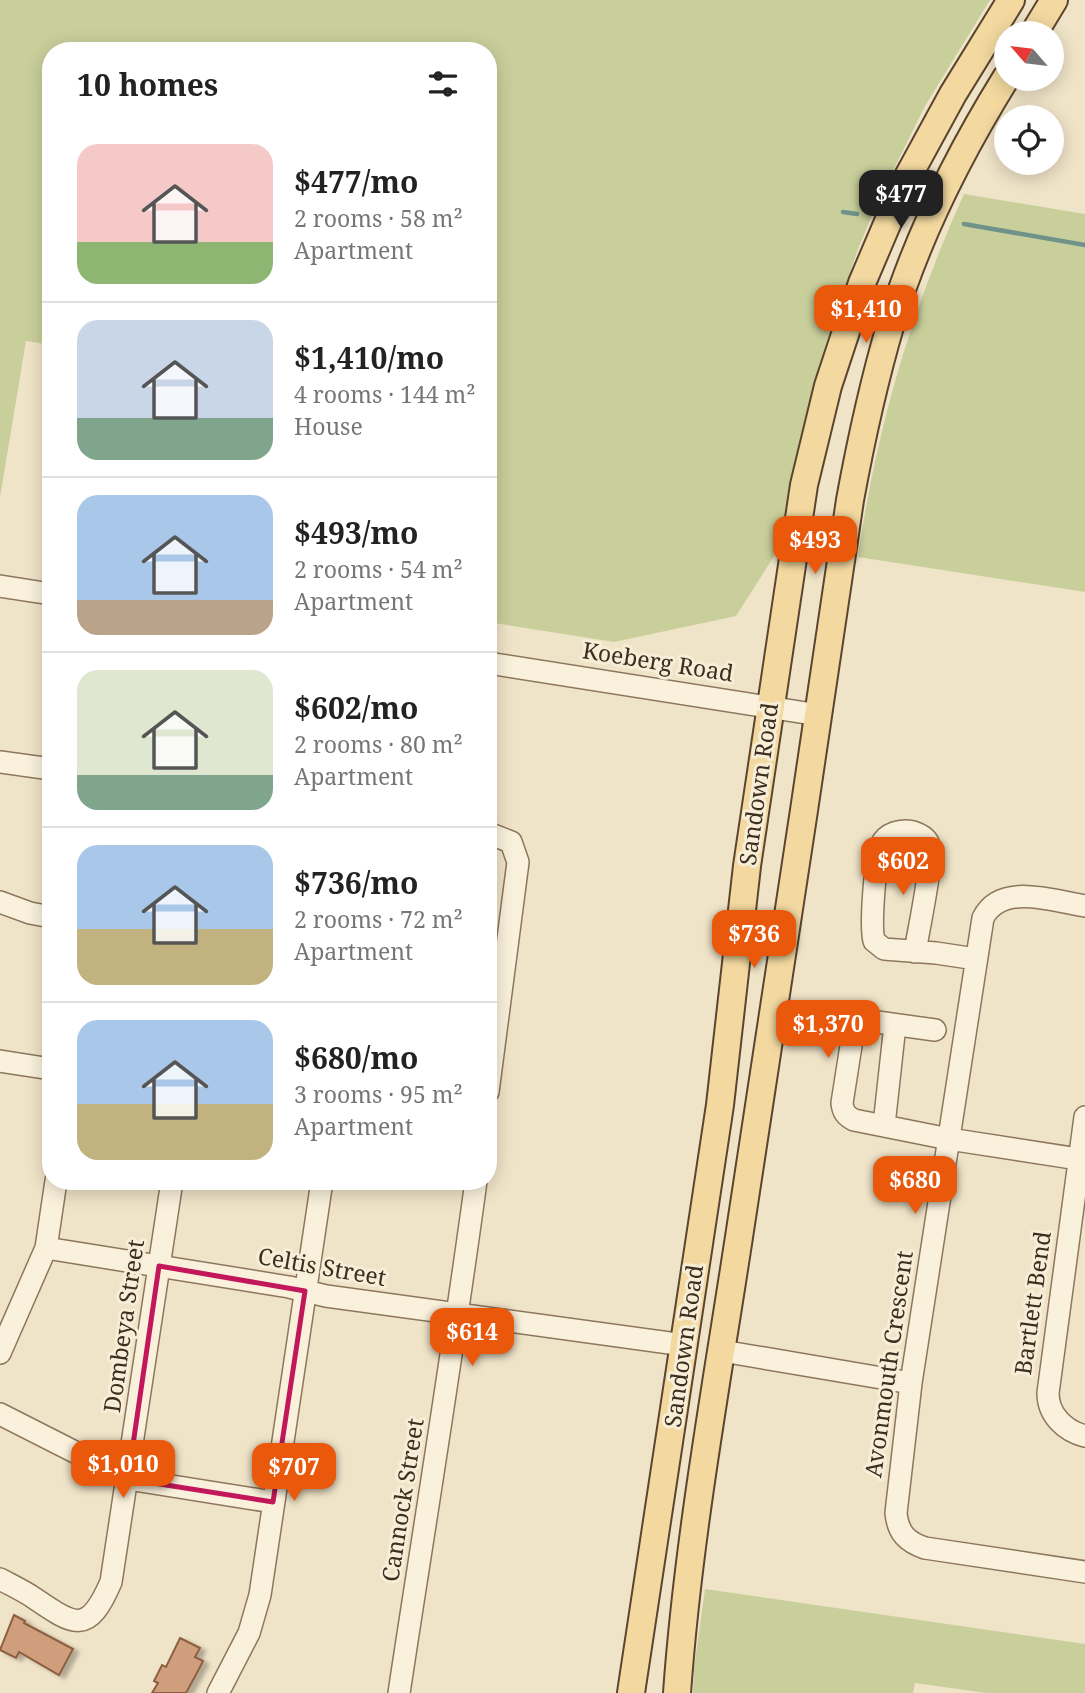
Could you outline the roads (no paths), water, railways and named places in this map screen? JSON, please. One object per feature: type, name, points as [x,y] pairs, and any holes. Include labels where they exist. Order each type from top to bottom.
[{"type":"main road","name":"Sandown Road","points":[[631,1693],[720,1105],[747,866],[804,485],[828,386],[862,283],[905,182],[953,94],[1011,0]]},
{"type":"main road","points":[[1041,21],[1054,0]]},
{"type":"main road","name":"Sandown Road","points":[[677,1693],[689,1575],[722,1352],[850,500],[867,412],[892,321],[924,234],[953,172],[999,91]]},
{"type":"street","points":[[0,586],[42,593]]},
{"type":"street","name":"Koeberg Road","points":[[497,664],[819,715]]},
{"type":"street","points":[[0,762],[42,768]]},
{"type":"street","points":[[915,952],[927,879],[929,845],[924,837],[909,831],[894,832],[886,837],[881,845],[873,897],[874,941],[884,949],[976,959]]},
{"type":"street","points":[[497,837],[511,842],[518,862],[497,1023]]},
{"type":"street","name":"Avonmouth Crescent","points":[[1085,906],[1018,896],[999,899],[991,905],[983,918],[911,1382],[897,1505],[897,1520],[905,1538],[925,1548],[1085,1572]]},
{"type":"street","points":[[0,902],[42,915]]},
{"type":"street","points":[[935,1030],[870,1021],[859,1023],[855,1027],[842,1103],[847,1116],[854,1120],[949,1139],[1082,1159]]},
{"type":"street","points":[[884,1125],[895,1025]]},
{"type":"street","points":[[0,1061],[42,1068]]},
{"type":"street","name":"Bartlett Bend","points":[[1085,1116],[1082,1159],[1048,1393],[1050,1408],[1059,1421],[1071,1431],[1085,1436]]},
{"type":"street","points":[[0,1353],[46,1248],[55,1190]]},
{"type":"street","name":"Dombeya Street","points":[[0,1579],[33,1597],[51,1611],[75,1621],[91,1616],[111,1582],[171,1190]]},
{"type":"street","points":[[218,1693],[242,1648],[256,1613],[264,1577],[321,1190]]},
{"type":"street","name":"Cannock Street","points":[[399,1693],[475,1190]]},
{"type":"street","name":"Celtis Street","points":[[46,1248],[326,1296],[684,1345]]},
{"type":"street","points":[[722,1352],[911,1382]]},
{"type":"street","points":[[0,1414],[128,1479],[273,1503]]},
{"type":"waterway","points":[[843,212],[857,214]]},
{"type":"waterway","points":[[964,224],[1085,245]]}]
